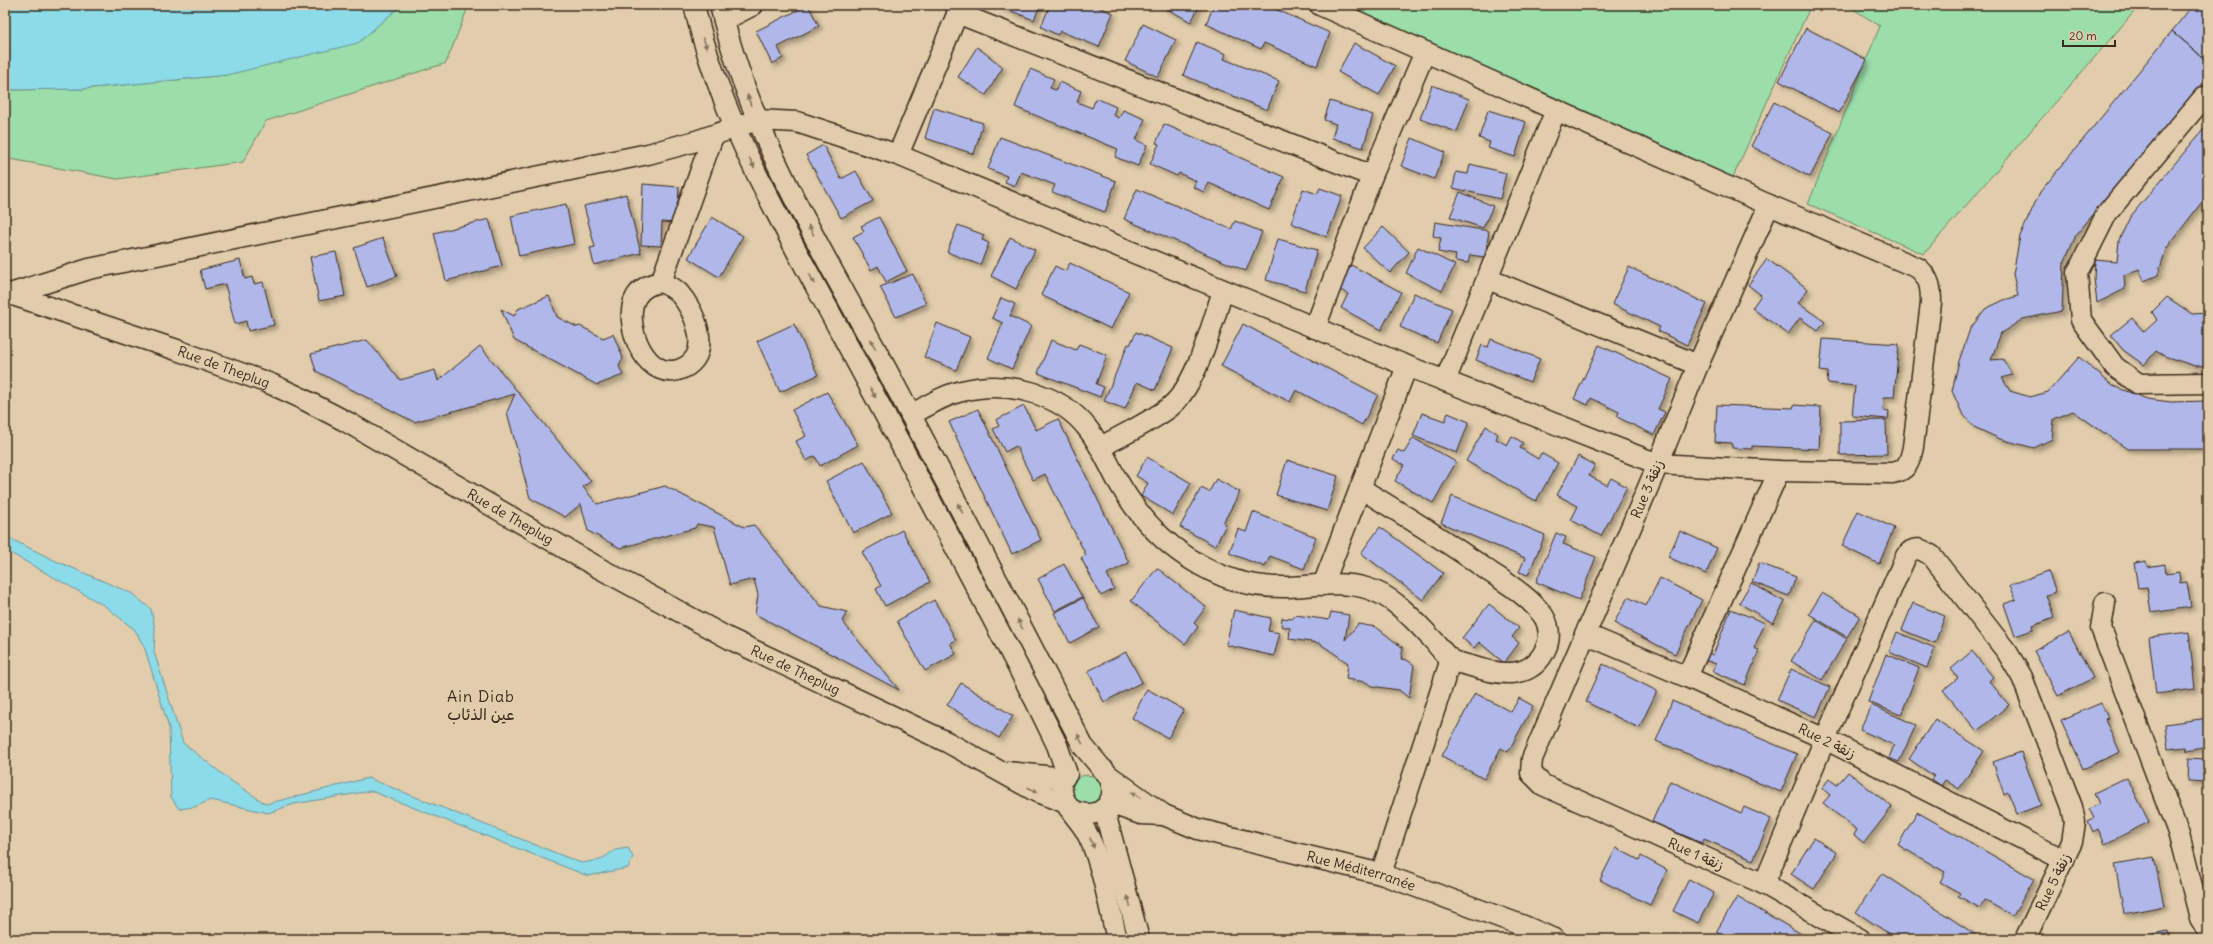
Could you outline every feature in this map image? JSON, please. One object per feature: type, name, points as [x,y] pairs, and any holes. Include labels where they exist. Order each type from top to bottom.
[{"type":"street","points":[[694,5],[699,27],[735,127],[772,204],[1036,700],[1057,746],[1065,776],[1062,795],[1088,834],[1094,849],[1117,939]]},
{"type":"street","points":[[753,5],[722,12],[757,120],[799,207],[911,415],[1083,746],[1106,772],[1113,790],[1106,806],[1139,939]]},
{"type":"street","points":[[8,293],[89,269],[648,154],[713,136],[757,120],[796,122],[898,155],[1407,366],[1658,464],[1779,471],[1892,473],[1900,472],[1907,467],[1913,448],[1931,292],[1926,275],[1918,268],[1769,205],[1320,5]]},
{"type":"street","points":[[898,155],[959,9],[1372,176]]},
{"type":"street","points":[[1316,328],[1372,176],[1425,52]]},
{"type":"street","points":[[2204,97],[2107,213],[2077,273],[2081,320],[2115,367],[2139,384],[2208,383]]},
{"type":"street","points":[[1445,380],[1488,279],[1556,110]]},
{"type":"street","points":[[661,282],[713,136]]},
{"type":"street","name":"Rue 3 زنقة","points":[[1531,773],[1532,759],[1658,464],[1698,365],[1769,205]]},
{"type":"street","points":[[1488,279],[1698,365]]},
{"type":"street","points":[[1101,447],[1165,410],[1183,392],[1196,368],[1223,291]]},
{"type":"street","name":"Rue de Theplug","points":[[8,293],[271,384],[297,396],[347,422],[599,568],[730,639],[947,742],[1003,772]]},
{"type":"street","points":[[1323,585],[1407,366]]},
{"type":"street","points":[[911,415],[944,397],[962,391],[991,387],[1023,390],[1051,400],[1074,414],[1101,447],[1116,477],[1142,517],[1163,540],[1219,576],[1250,586],[1287,587],[1347,585],[1367,588],[1384,596],[1410,617],[1451,659],[1500,674],[1517,674],[1531,667],[1541,658],[1548,646],[1549,633],[1544,616],[1532,602],[1463,553],[1360,488]]},
{"type":"street","points":[[1687,677],[1779,471]]},
{"type":"street","name":"Rue 5 زنقة","points":[[1825,739],[1906,556],[1910,551],[1916,549],[1923,550],[1932,556],[2007,652],[2022,677],[2064,783],[2075,822],[2072,842],[2025,939]]},
{"type":"street","points":[[2105,603],[2101,628],[2179,836],[2204,925]]},
{"type":"street","name":"Rue 2 زنقة","points":[[1585,634],[1687,677],[1825,739],[2064,860]]},
{"type":"street","points":[[1381,874],[1451,659]]},
{"type":"street","points":[[1764,884],[1825,739]]},
{"type":"street","points":[[1003,772],[1065,776],[1076,766],[1082,764],[1097,766],[1106,772]]},
{"type":"street","points":[[1003,772],[1037,792],[1088,815],[1106,806]]},
{"type":"street","name":"Rue Méditerranée","points":[[1106,772],[1164,815],[1198,829],[1381,874],[1524,926],[1554,939]]},
{"type":"street","name":"Rue 1 زنقة","points":[[1531,773],[1543,785],[1764,884],[1860,939]]},
{"type":"street","name":"Rue Méditerranée","points":[[1106,806],[1141,814],[1164,815]]},
{"type":"street","points":[[2204,925],[2208,900]]},
{"type":"green space","points":[[408,5],[469,5],[446,63],[266,121],[243,162],[117,179],[5,158],[5,90],[82,89],[227,75],[364,37],[398,8]]},
{"type":"green space","points":[[1347,5],[1811,5],[1733,177]]},
{"type":"green space","points":[[1847,5],[2140,5],[1924,254],[1808,204],[1880,26]]},
{"type":"green space","points":[[1087,775],[1098,779],[1102,790],[1098,801],[1087,805],[1076,801],[1072,790],[1076,779]]},
{"type":"water","points":[[8,5],[408,5],[398,8],[358,43],[227,75],[82,89],[5,90],[5,57],[10,51],[5,22]]},
{"type":"water","points":[[5,536],[56,561],[131,593],[151,609],[155,630],[154,652],[183,743],[230,780],[266,804],[368,778],[581,863],[600,860],[615,850],[628,848],[633,857],[628,868],[588,876],[371,791],[294,804],[268,813],[211,800],[194,807],[179,809],[171,797],[169,728],[145,649],[135,630],[105,606],[5,550]]},
{"type":"building","points":[[808,5],[819,26],[778,47],[783,58],[772,64],[756,31]]},
{"type":"building","points":[[996,5],[1040,5],[1034,20]]},
{"type":"building","points":[[1050,5],[1093,5],[1113,13],[1099,47],[1060,31],[1058,35],[1041,27]]},
{"type":"building","points":[[1160,5],[1200,5],[1191,22]]},
{"type":"building","points":[[1214,5],[1266,5],[1330,33],[1317,66],[1264,43],[1261,49],[1206,24]]},
{"type":"building","points":[[2193,5],[2208,5],[2208,62],[2172,31]]},
{"type":"building","points":[[1143,24],[1176,40],[1158,77],[1125,61]]},
{"type":"building","points":[[1806,28],[1867,60],[1839,113],[1779,81]]},
{"type":"building","points":[[2172,31],[2208,62],[2208,76],[2076,235],[2064,263],[2062,311],[2023,319],[2001,333],[1991,360],[2003,359],[2012,375],[2002,378],[2010,391],[2030,397],[2048,392],[2079,357],[2113,386],[2147,399],[2171,402],[2208,401],[2208,449],[2127,449],[2073,411],[2054,419],[2052,439],[2034,448],[2000,439],[1974,427],[1962,413],[1952,391],[1959,361],[1970,329],[1985,309],[2004,300],[2018,296],[2013,274],[2020,236],[2040,192]]},
{"type":"building","points":[[1197,42],[1226,54],[1224,59],[1279,81],[1267,110],[1183,75]]},
{"type":"building","points":[[1354,43],[1395,66],[1379,95],[1338,72]]},
{"type":"building","points":[[977,47],[1003,67],[986,95],[958,77]]},
{"type":"building","points":[[1030,69],[1054,79],[1050,88],[1056,90],[1059,82],[1081,91],[1077,102],[1092,108],[1096,98],[1116,107],[1113,115],[1119,118],[1123,110],[1145,119],[1136,140],[1147,145],[1138,166],[1115,157],[1118,149],[1015,107]]},
{"type":"building","points":[[1432,85],[1469,99],[1457,132],[1420,119]]},
{"type":"building","points":[[1330,101],[1373,115],[1363,148],[1332,138],[1336,124],[1324,120]]},
{"type":"building","points":[[1774,102],[1833,133],[1810,177],[1751,146]]},
{"type":"building","points":[[934,108],[983,123],[974,154],[925,138]]},
{"type":"building","points":[[1488,110],[1526,122],[1515,157],[1488,148],[1490,142],[1479,138]]},
{"type":"building","points":[[1164,124],[1284,177],[1269,210],[1209,183],[1204,192],[1193,187],[1196,181],[1179,173],[1177,176],[1150,164],[1159,144],[1156,143]]},
{"type":"building","points":[[2208,124],[2208,194],[2166,249],[2158,275],[2144,281],[2139,269],[2124,275],[2125,289],[2097,303],[2094,279],[2095,260],[2117,262],[2119,240],[2130,217]]},
{"type":"building","points":[[1000,137],[1116,181],[1105,212],[1052,192],[1055,185],[1021,172],[1015,186],[1005,182],[1007,176],[988,169]]},
{"type":"building","points":[[1412,138],[1445,152],[1434,179],[1401,166]]},
{"type":"building","points":[[823,145],[841,179],[856,171],[873,201],[841,218],[806,155]]},
{"type":"building","points":[[1470,164],[1506,173],[1500,199],[1453,188],[1456,172],[1468,174]]},
{"type":"building","points":[[643,184],[679,187],[677,223],[662,222],[661,246],[641,245]]},
{"type":"building","points":[[1320,188],[1342,196],[1327,237],[1291,223],[1303,189],[1317,194]]},
{"type":"building","points":[[1137,189],[1231,229],[1235,221],[1262,232],[1246,271],[1124,219]]},
{"type":"building","points":[[1460,192],[1493,206],[1483,228],[1450,217]]},
{"type":"building","points":[[626,194],[641,253],[594,265],[590,248],[595,247],[584,206]]},
{"type":"building","points":[[566,204],[574,244],[519,256],[511,216]]},
{"type":"building","points":[[712,217],[743,236],[719,277],[688,258]]},
{"type":"building","points":[[879,217],[907,271],[886,282],[878,266],[871,270],[853,237],[864,231],[861,226]]},
{"type":"building","points":[[489,219],[502,266],[446,281],[434,233]]},
{"type":"building","points":[[1435,222],[1489,231],[1485,257],[1470,255],[1468,263],[1455,261],[1456,255],[1438,252],[1441,238],[1433,236]]},
{"type":"building","points":[[958,225],[984,235],[982,240],[989,243],[980,265],[947,252]]},
{"type":"building","points":[[1383,227],[1409,252],[1390,273],[1363,248]]},
{"type":"building","points":[[1010,237],[1035,250],[1016,289],[991,276]]},
{"type":"building","points":[[383,238],[397,276],[367,287],[354,248]]},
{"type":"building","points":[[1278,239],[1317,250],[1305,291],[1266,280]]},
{"type":"building","points":[[1418,247],[1455,265],[1442,291],[1406,273]]},
{"type":"building","points":[[336,252],[345,296],[319,301],[310,257]]},
{"type":"building","points":[[1767,259],[1808,289],[1798,303],[1825,322],[1818,331],[1800,318],[1788,334],[1752,308],[1761,295],[1748,285]]},
{"type":"building","points":[[240,260],[245,279],[252,277],[254,284],[263,282],[274,325],[248,331],[246,321],[235,324],[225,284],[205,289],[200,270]]},
{"type":"building","points":[[1070,263],[1129,292],[1111,329],[1041,295],[1055,266],[1065,271]]},
{"type":"building","points":[[1351,265],[1401,292],[1381,330],[1341,308],[1348,294],[1338,289]]},
{"type":"building","points":[[1629,267],[1707,304],[1687,345],[1658,331],[1660,327],[1612,304]]},
{"type":"building","points":[[913,274],[926,304],[896,317],[880,287]]},
{"type":"building","points":[[1414,293],[1452,309],[1437,343],[1400,327]]},
{"type":"building","points":[[549,296],[557,317],[577,327],[580,326],[603,338],[613,334],[623,358],[619,366],[623,375],[597,385],[514,340],[501,309],[514,316],[518,309]]},
{"type":"building","points":[[2167,297],[2192,314],[2208,313],[2208,365],[2195,366],[2164,356],[2156,351],[2144,365],[2123,350],[2111,335],[2132,318],[2144,332],[2157,320],[2152,312]]},
{"type":"building","points":[[1001,298],[1015,304],[1010,316],[1031,326],[1012,369],[988,358],[1003,323],[992,318]]},
{"type":"building","points":[[937,323],[970,337],[956,370],[924,357]]},
{"type":"building","points":[[794,324],[818,375],[780,392],[757,341]]},
{"type":"building","points":[[1243,324],[1378,395],[1362,425],[1296,390],[1290,402],[1221,366]]},
{"type":"building","points":[[1136,332],[1173,348],[1155,390],[1137,382],[1125,409],[1104,401],[1128,344],[1130,345]]},
{"type":"building","points":[[1491,339],[1540,359],[1530,382],[1476,360],[1482,345],[1488,347]]},
{"type":"building","points":[[1823,339],[1899,344],[1894,397],[1884,397],[1883,410],[1889,411],[1888,419],[1852,416],[1855,386],[1827,383],[1828,372],[1820,371]]},
{"type":"building","points":[[367,340],[400,380],[435,370],[438,381],[480,346],[591,481],[583,487],[597,504],[665,486],[744,527],[754,525],[821,606],[847,612],[842,621],[899,690],[755,614],[758,595],[754,579],[730,585],[714,527],[697,524],[695,528],[620,548],[588,531],[581,504],[565,517],[530,498],[507,412],[515,394],[414,422],[316,371],[311,354]]},
{"type":"building","points":[[1051,340],[1076,350],[1079,344],[1107,355],[1096,384],[1104,387],[1100,397],[1038,373]]},
{"type":"building","points":[[1599,345],[1672,379],[1658,409],[1665,412],[1654,435],[1617,417],[1619,412],[1591,398],[1588,405],[1574,399]]},
{"type":"building","points":[[827,392],[858,445],[820,466],[815,456],[806,461],[796,441],[806,436],[792,410]]},
{"type":"building","points":[[1717,405],[1793,408],[1794,405],[1821,407],[1819,449],[1752,446],[1752,449],[1732,448],[1732,443],[1715,442]]},
{"type":"building","points":[[1024,406],[1036,430],[1058,419],[1129,563],[1107,574],[1114,589],[1101,596],[1081,558],[1086,555],[1045,474],[1033,480],[1016,446],[1005,452],[993,429],[999,426],[996,420]]},
{"type":"building","points":[[978,409],[1041,540],[1012,554],[949,422]]},
{"type":"building","points":[[1422,413],[1445,421],[1448,413],[1469,422],[1457,453],[1413,436]]},
{"type":"building","points":[[1886,420],[1887,454],[1840,455],[1840,421]]},
{"type":"building","points":[[1486,426],[1498,434],[1496,439],[1507,445],[1512,436],[1523,443],[1520,448],[1538,459],[1541,453],[1558,463],[1536,501],[1466,461]]},
{"type":"building","points":[[1413,438],[1456,462],[1433,503],[1395,481],[1404,465],[1393,459],[1398,450],[1404,453]]},
{"type":"building","points":[[1578,456],[1595,465],[1589,476],[1607,485],[1611,478],[1627,487],[1601,536],[1571,520],[1578,506],[1557,495]]},
{"type":"building","points":[[1147,457],[1191,483],[1173,515],[1141,496],[1148,483],[1136,476]]},
{"type":"building","points":[[1287,460],[1338,476],[1327,511],[1276,495]]},
{"type":"building","points":[[864,461],[892,513],[853,533],[826,481]]},
{"type":"building","points":[[1216,479],[1240,492],[1223,523],[1226,525],[1215,546],[1180,527],[1201,488],[1209,492]]},
{"type":"building","points":[[1452,496],[1545,535],[1528,575],[1519,572],[1525,558],[1441,523]]},
{"type":"building","points":[[1858,511],[1894,528],[1879,564],[1842,546]]},
{"type":"building","points":[[1253,512],[1316,537],[1304,569],[1270,556],[1265,567],[1229,553],[1238,529],[1246,532]]},
{"type":"building","points":[[1380,527],[1443,573],[1423,600],[1361,553]]},
{"type":"building","points":[[902,530],[930,582],[885,606],[876,589],[881,586],[862,552]]},
{"type":"building","points":[[1680,531],[1717,548],[1706,574],[1668,557]]},
{"type":"building","points":[[1556,533],[1566,537],[1563,544],[1596,557],[1579,600],[1536,582]]},
{"type":"building","points":[[2146,561],[2147,567],[2165,564],[2166,574],[2179,572],[2180,583],[2187,582],[2191,607],[2151,613],[2147,587],[2138,588],[2134,563]]},
{"type":"building","points":[[1759,563],[1796,577],[1789,596],[1752,582]]},
{"type":"building","points":[[1064,564],[1082,597],[1055,611],[1038,579]]},
{"type":"building","points":[[1157,568],[1206,607],[1194,623],[1198,627],[1185,644],[1131,601]]},
{"type":"building","points":[[2048,571],[2056,592],[2046,595],[2054,618],[2032,626],[2033,630],[2015,636],[2004,604],[2016,600],[2010,585]]},
{"type":"building","points":[[1660,578],[1702,600],[1675,654],[1614,623],[1628,597],[1646,606]]},
{"type":"building","points":[[1751,583],[1785,602],[1773,623],[1739,603]]},
{"type":"building","points":[[2205,583],[2208,583],[2208,616],[2207,616]]},
{"type":"building","points":[[1822,593],[1860,616],[1847,637],[1809,614]]},
{"type":"building","points":[[1083,598],[1099,627],[1070,643],[1054,613]]},
{"type":"building","points":[[934,600],[956,640],[950,643],[956,654],[925,671],[897,621]]},
{"type":"building","points":[[1913,603],[1945,616],[1935,643],[1902,630]]},
{"type":"building","points":[[1489,604],[1519,628],[1512,637],[1519,643],[1504,663],[1479,642],[1474,648],[1462,638]]},
{"type":"building","points":[[1731,609],[1765,623],[1754,648],[1759,650],[1745,685],[1713,671],[1716,664],[1699,658],[1702,650],[1713,655]]},
{"type":"building","points":[[1234,610],[1271,618],[1268,631],[1280,633],[1274,656],[1226,645]]},
{"type":"building","points":[[1331,612],[1349,615],[1345,640],[1358,624],[1376,627],[1403,648],[1401,659],[1407,660],[1414,665],[1409,698],[1399,690],[1371,686],[1366,682],[1346,679],[1348,663],[1319,643],[1289,639],[1290,628],[1281,626],[1282,618],[1292,619],[1296,615],[1329,620]]},
{"type":"building","points":[[1816,620],[1847,639],[1822,680],[1791,661]]},
{"type":"building","points":[[1897,632],[1935,648],[1927,668],[1889,652]]},
{"type":"building","points":[[2069,632],[2093,678],[2058,696],[2034,651]]},
{"type":"building","points":[[2189,632],[2195,689],[2156,694],[2149,637]]},
{"type":"building","points":[[1972,651],[1993,677],[1989,681],[2009,705],[1977,731],[1943,690],[1958,678],[1951,669]]},
{"type":"building","points":[[1126,652],[1142,682],[1104,702],[1088,671]]},
{"type":"building","points":[[1886,654],[1919,668],[1901,715],[1868,702]]},
{"type":"building","points":[[1603,664],[1657,691],[1639,728],[1586,702]]},
{"type":"building","points":[[1791,669],[1830,687],[1816,717],[1777,700]]},
{"type":"building","points":[[961,683],[1013,716],[999,738],[947,705]]},
{"type":"building","points":[[1147,689],[1184,710],[1168,738],[1132,718]]},
{"type":"building","points":[[1475,693],[1511,712],[1519,698],[1533,706],[1508,752],[1501,748],[1484,779],[1442,756]]},
{"type":"building","points":[[1672,701],[1797,754],[1781,792],[1656,741]]},
{"type":"building","points":[[2101,703],[2108,718],[2105,719],[2120,752],[2083,769],[2061,720]]},
{"type":"building","points":[[1871,705],[1916,725],[1899,762],[1889,758],[1894,745],[1860,730]]},
{"type":"building","points":[[2208,718],[2208,747],[2187,751],[2186,747],[2168,749],[2165,724]]},
{"type":"building","points":[[1935,719],[1984,751],[1959,789],[1945,780],[1941,786],[1932,779],[1934,776],[1909,759]]},
{"type":"building","points":[[2021,752],[2041,805],[2017,814],[2008,792],[2004,794],[1993,762]]},
{"type":"building","points":[[2189,758],[2208,759],[2208,782],[2188,781]]},
{"type":"building","points":[[1848,772],[1892,807],[1864,843],[1854,835],[1857,830],[1823,803],[1830,795],[1822,788],[1829,779],[1837,785]]},
{"type":"building","points":[[2127,777],[2149,822],[2105,844],[2098,829],[2093,832],[2088,821],[2094,818],[2089,809],[2099,804],[2094,793]]},
{"type":"building","points":[[1670,781],[1741,813],[1744,807],[1771,819],[1753,860],[1704,839],[1702,843],[1652,822]]},
{"type":"building","points":[[1917,812],[2034,879],[2013,916],[1984,900],[1980,908],[1958,896],[1960,893],[1940,882],[1945,872],[1898,845]]},
{"type":"building","points":[[1814,838],[1837,853],[1814,889],[1791,874]]},
{"type":"building","points":[[1616,848],[1639,860],[1641,856],[1667,870],[1650,905],[1600,880]]},
{"type":"building","points":[[2154,857],[2164,906],[2124,914],[2115,864]]},
{"type":"building","points":[[1882,873],[1982,939],[1897,939],[1856,912]]},
{"type":"building","points":[[1689,879],[1714,893],[1698,923],[1673,911]]},
{"type":"building","points":[[1737,897],[1810,939],[1728,939],[1716,932]]},
{"type":"building","points":[[2168,931],[2170,939],[2128,939]]},
{"type":"district","name":"Ain Diab عين الذئاب","points":[[481,705]]}]
